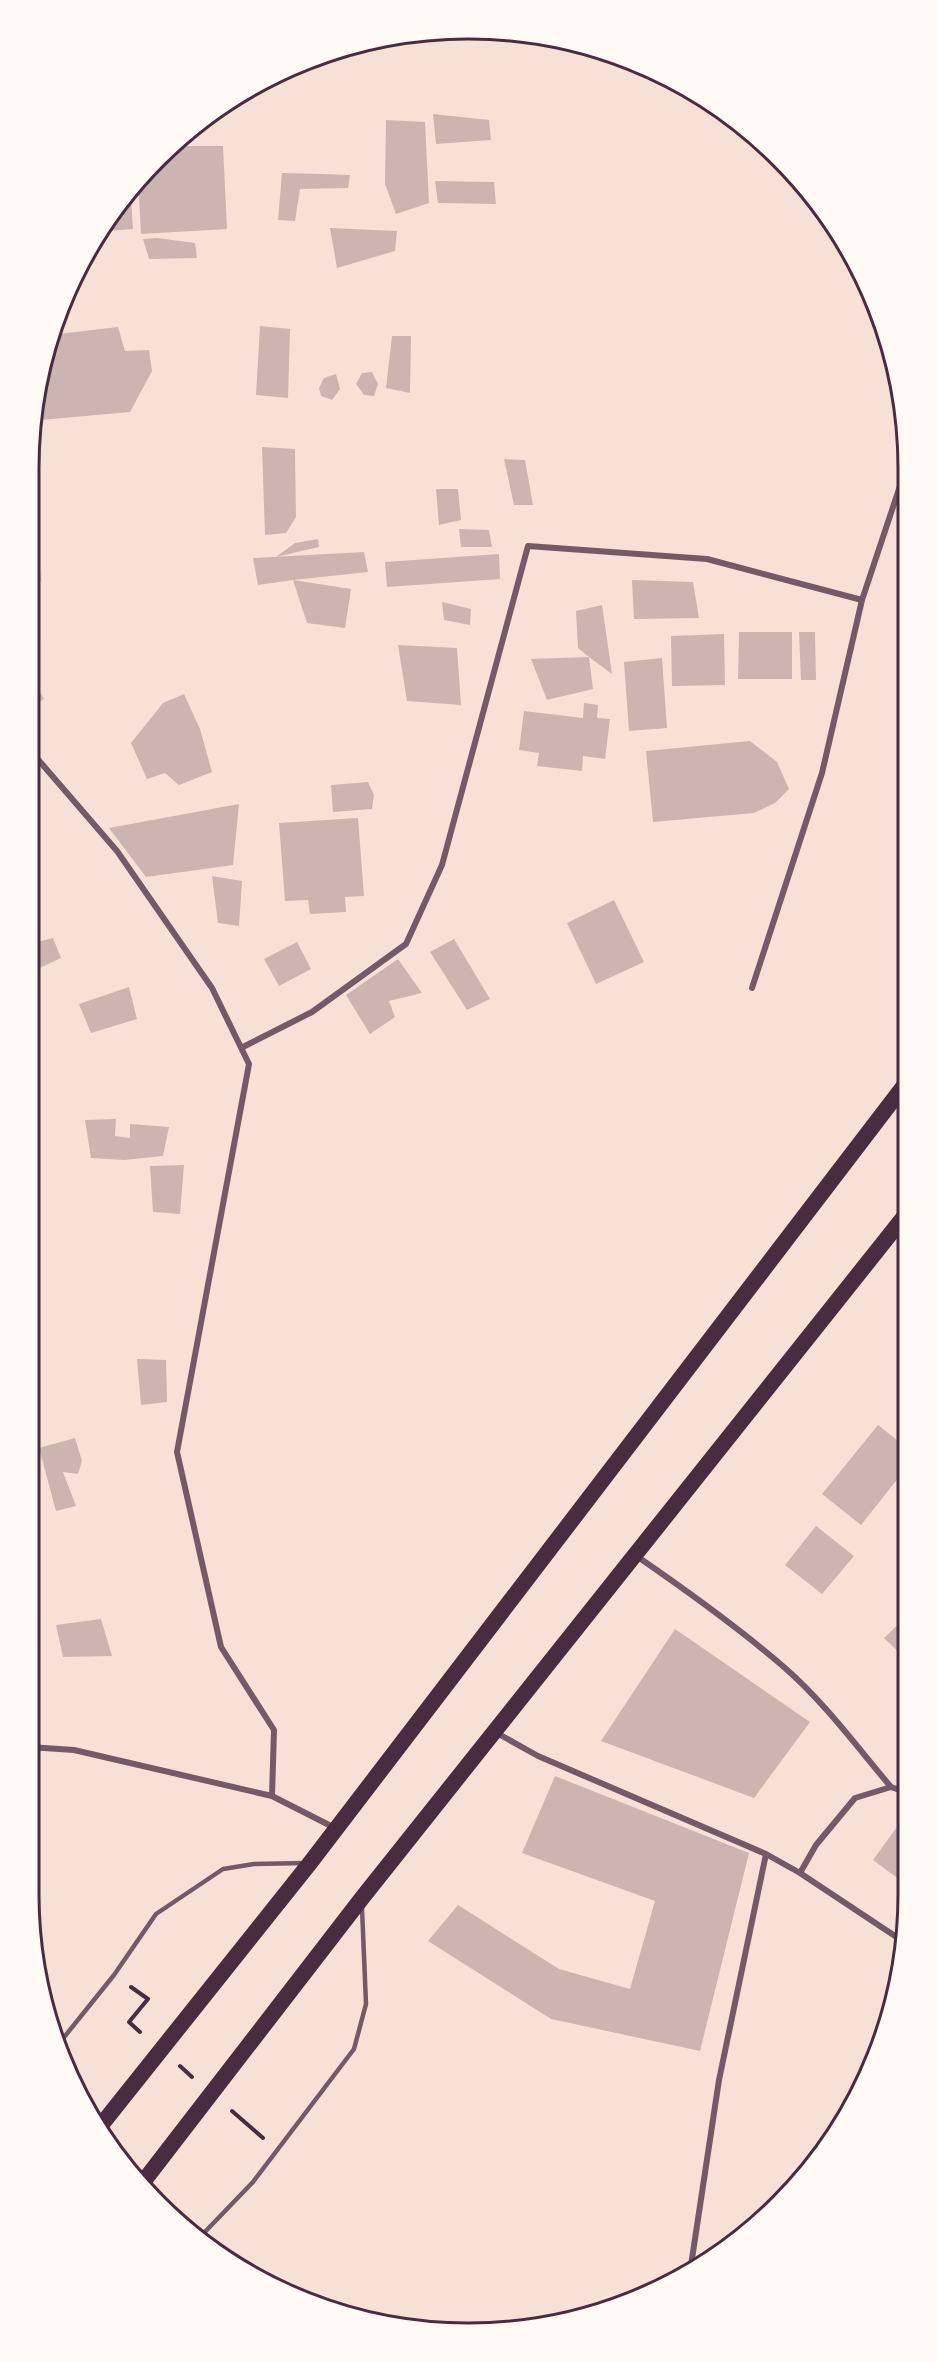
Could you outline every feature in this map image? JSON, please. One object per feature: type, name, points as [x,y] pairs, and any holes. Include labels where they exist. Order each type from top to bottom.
[{"type":"highway","points":[[104,2121],[310,1863],[898,1093]]},
{"type":"highway","points":[[147,2178],[362,1898],[898,1224]]},
{"type":"street","points":[[752,988],[822,773],[862,600],[898,492]]},
{"type":"street","points":[[241,1048],[312,1012],[406,944],[442,864],[528,546],[707,559],[862,600]]},
{"type":"street","points":[[39,762],[117,852],[212,988],[249,1064],[177,1452],[221,1647],[274,1730],[272,1796]]},
{"type":"street","points":[[635,1555],[674,1582],[786,1669],[833,1719],[891,1787],[898,1789]]},
{"type":"street","points":[[495,1732],[538,1756],[766,1854],[800,1873],[895,1936]]},
{"type":"street","points":[[39,1748],[74,1750],[272,1796],[336,1828]]},
{"type":"street","points":[[800,1873],[816,1845],[855,1798],[891,1787]]},
{"type":"street","points":[[692,2260],[719,2080],[766,1854]]},
{"type":"lane","points":[[64,2037],[114,1976],[156,1914],[223,1869],[254,1864],[310,1863]]},
{"type":"lane","points":[[205,2232],[254,2182],[354,2049],[366,2004],[362,1898]]},
{"type":"path","points":[[114,1976],[148,1999],[129,2022]]},
{"type":"building","points":[[433,114],[489,120],[491,140],[436,144]]},
{"type":"building","points":[[386,120],[425,122],[429,203],[396,214],[385,184]]},
{"type":"building","points":[[185,146],[223,146],[227,229],[141,234],[139,194],[146,185]]},
{"type":"building","points":[[282,173],[350,175],[348,188],[300,189],[295,221],[278,220]]},
{"type":"building","points":[[435,181],[494,182],[496,204],[438,203]]},
{"type":"building","points":[[131,203],[133,229],[111,231]]},
{"type":"building","points":[[330,228],[397,231],[395,251],[337,268]]},
{"type":"building","points":[[157,238],[195,243],[197,258],[149,259],[143,239]]},
{"type":"building","points":[[260,326],[290,329],[288,398],[256,395]]},
{"type":"building","points":[[118,327],[125,351],[149,350],[152,371],[130,412],[42,420],[47,385],[61,334]]},
{"type":"building","points":[[392,336],[411,336],[410,393],[386,388]]},
{"type":"building","points":[[372,372],[378,384],[374,396],[364,395],[356,384],[362,373]]},
{"type":"building","points":[[336,374],[340,389],[332,400],[321,396],[319,388],[324,378]]},
{"type":"building","points":[[262,447],[295,449],[296,517],[286,533],[265,535]]},
{"type":"building","points":[[504,459],[525,460],[533,505],[514,505]]},
{"type":"building","points":[[436,489],[458,489],[461,520],[439,525]]},
{"type":"building","points":[[459,529],[489,530],[492,547],[461,547]]},
{"type":"building","points":[[318,539],[319,547],[276,557],[295,543]]},
{"type":"building","points":[[39,551],[41,581],[39,582]]},
{"type":"building","points":[[364,552],[368,572],[258,585],[253,558]]},
{"type":"building","points":[[499,554],[500,579],[387,587],[385,562]]},
{"type":"building","points":[[293,580],[351,589],[345,628],[307,623]]},
{"type":"building","points":[[632,580],[693,582],[699,618],[634,619]]},
{"type":"building","points":[[442,602],[471,609],[470,625],[444,620]]},
{"type":"building","points":[[602,605],[612,674],[578,648],[576,611]]},
{"type":"building","points":[[739,632],[792,632],[792,679],[738,679]]},
{"type":"building","points":[[799,632],[815,632],[816,680],[801,680]]},
{"type":"building","points":[[724,634],[725,685],[672,686],[671,636]]},
{"type":"building","points":[[398,645],[457,648],[461,705],[407,701]]},
{"type":"building","points":[[589,657],[593,689],[547,700],[531,659]]},
{"type":"building","points":[[662,658],[667,728],[629,731],[624,662]]},
{"type":"building","points":[[39,691],[44,699],[39,702]]},
{"type":"building","points":[[184,694],[200,729],[212,772],[179,785],[165,773],[147,779],[131,743],[163,703]]},
{"type":"building","points":[[584,703],[598,705],[597,718],[610,719],[605,759],[583,756],[582,771],[537,766],[539,753],[519,750],[524,711],[583,718]]},
{"type":"building","points":[[750,741],[777,762],[789,789],[775,803],[754,813],[653,822],[646,751]]},
{"type":"building","points":[[368,782],[374,795],[372,809],[333,812],[331,785]]},
{"type":"building","points":[[239,804],[233,865],[146,877],[109,828]]},
{"type":"building","points":[[358,818],[364,896],[345,897],[346,912],[310,914],[308,900],[285,901],[279,823]]},
{"type":"building","points":[[212,876],[242,881],[239,926],[218,923]]},
{"type":"building","points":[[614,900],[644,962],[596,984],[567,923]]},
{"type":"building","points":[[53,938],[61,958],[39,968],[39,942]]},
{"type":"building","points":[[454,939],[490,999],[467,1010],[430,952]]},
{"type":"building","points":[[297,942],[311,969],[279,986],[264,959]]},
{"type":"building","points":[[398,959],[422,993],[389,1001],[395,1017],[370,1034],[346,995]]},
{"type":"building","points":[[129,987],[137,1019],[91,1033],[79,1004]]},
{"type":"building","points":[[116,1119],[115,1136],[130,1138],[130,1124],[169,1127],[163,1156],[124,1160],[91,1158],[85,1120]]},
{"type":"building","points":[[184,1165],[180,1214],[153,1212],[150,1166]]},
{"type":"building","points":[[137,1359],[166,1360],[167,1402],[141,1405]]},
{"type":"building","points":[[878,1425],[898,1441],[898,1478],[861,1525],[822,1494]]},
{"type":"building","points":[[75,1438],[82,1461],[78,1474],[63,1472],[76,1506],[56,1511],[39,1448]]},
{"type":"building","points":[[816,1526],[854,1556],[822,1594],[785,1565]]},
{"type":"building","points":[[101,1619],[112,1656],[63,1657],[56,1625]]},
{"type":"building","points":[[898,1625],[898,1651],[884,1638]]},
{"type":"building","points":[[675,1629],[810,1722],[754,1798],[601,1741]]},
{"type":"building","points":[[555,1776],[749,1853],[700,2051],[551,2019],[428,1941],[458,1905],[559,1969],[630,1989],[655,1901],[522,1853]]},
{"type":"building","points":[[898,1826],[898,1879],[873,1860]]}]
